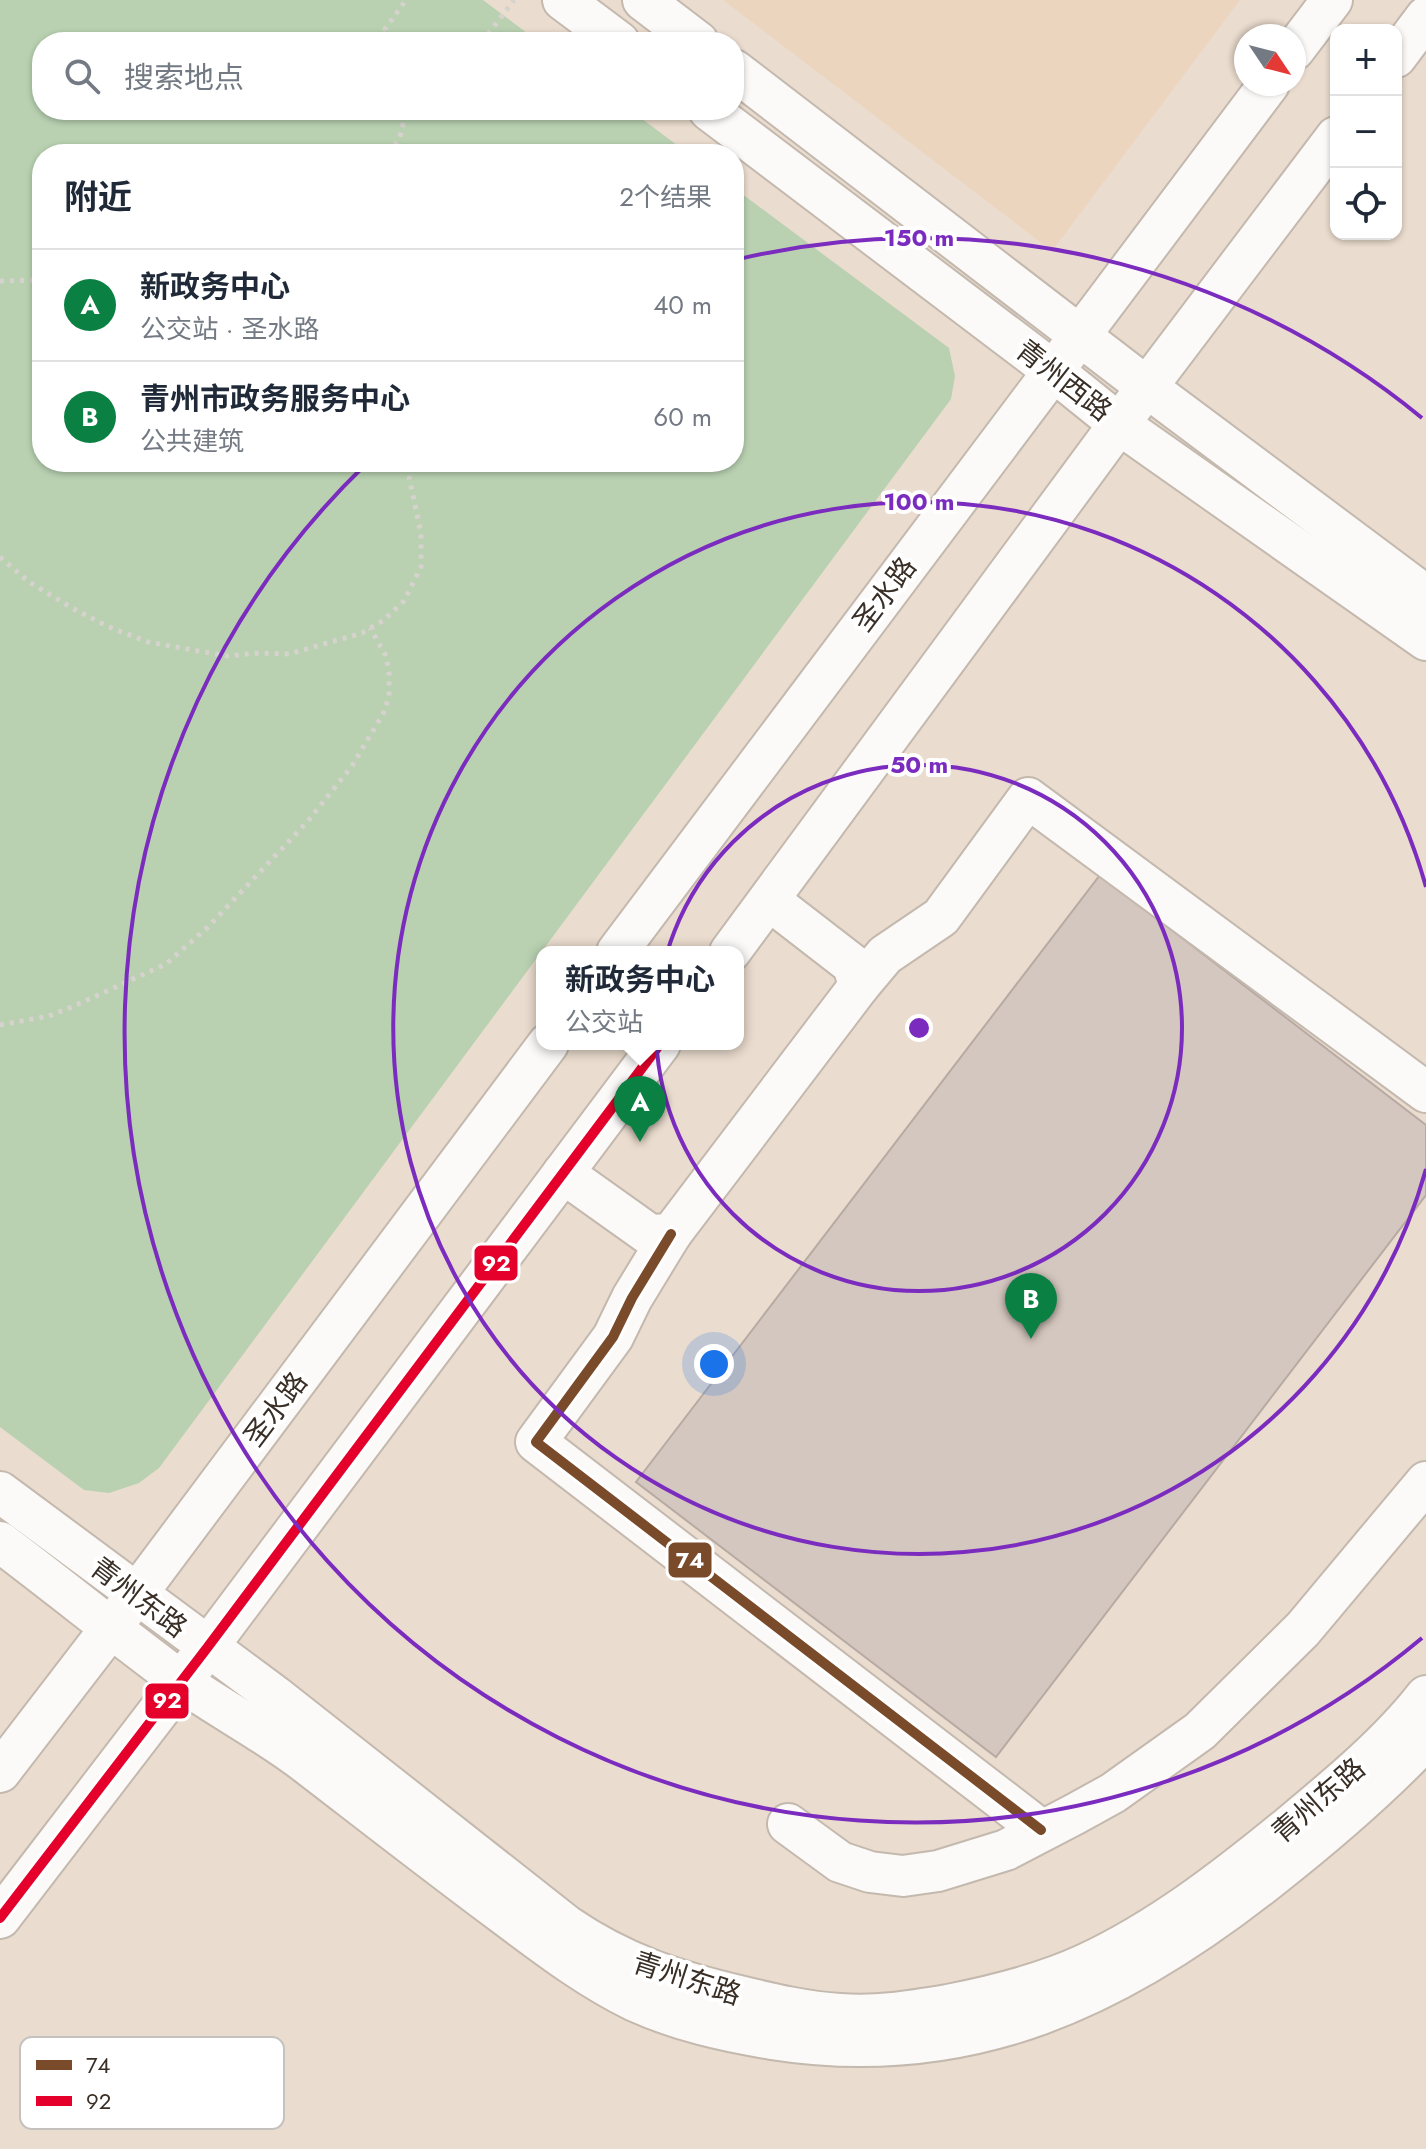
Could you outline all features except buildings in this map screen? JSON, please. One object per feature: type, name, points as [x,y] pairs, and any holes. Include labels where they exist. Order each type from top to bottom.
[{"type":"street","points":[[563,0],[606,32]]},
{"type":"street","points":[[643,0],[685,32]]},
{"type":"street","points":[[1306,34],[1332,0]]},
{"type":"street","points":[[1402,49],[1426,17]]},
{"type":"street","name":"青州西路","points":[[744,78],[1148,388],[1426,596]]},
{"type":"street","name":"圣水路","points":[[621,946],[1260,96]]},
{"type":"street","name":"青州西路","points":[[722,120],[1119,424],[1426,640]]},
{"type":"street","points":[[734,946],[1119,424],[1330,145]]},
{"type":"street","points":[[1041,1830],[536,1442],[613,1337],[632,1298],[671,1234],[859,986],[885,955],[941,917],[1028,798],[1426,1092]]},
{"type":"street","points":[[769,900],[853,965],[859,986]]},
{"type":"street","name":"圣水路","points":[[0,1772],[544,1050]]},
{"type":"street","points":[[0,1918],[207,1648],[655,1050]]},
{"type":"street","points":[[563,1173],[650,1235],[671,1234]]},
{"type":"street","points":[[788,1824],[840,1862],[870,1872],[903,1876],[938,1871],[1006,1850],[1113,1793],[1200,1731],[1303,1629],[1426,1482]]},
{"type":"street","name":"青州东路","points":[[0,1492],[275,1696],[567,1926],[598,1947],[654,1973],[767,2003],[838,2014],[907,2012],[985,1998],[1085,1965],[1128,1942],[1213,1886],[1264,1847],[1335,1787],[1426,1696]]},
{"type":"street","points":[[0,1542],[181,1681],[287,1748],[554,1953],[601,1984],[680,2020],[819,2046],[871,2048],[975,2033],[1042,2016],[1087,1997],[1133,1973],[1230,1911],[1357,1809],[1426,1739]]},
{"type":"path","points":[[389,32],[385,29],[406,0]]},
{"type":"path","points":[[490,32],[514,0]]},
{"type":"path","points":[[396,144],[404,120]]},
{"type":"path","points":[[0,281],[32,280]]},
{"type":"path","points":[[0,557],[29,582],[72,608],[148,642],[227,656],[289,654],[370,628],[384,620],[404,601],[421,567],[421,534],[408,472]]},
{"type":"path","points":[[0,1025],[49,1016],[166,964],[208,927],[308,821],[352,766],[383,714],[389,697],[389,672],[380,643],[370,628]]},
{"type":"shaded area","points":[[723,0],[1240,0],[1052,251]]},
{"type":"green space","points":[[0,0],[483,0],[526,32],[32,32],[32,120],[643,120],[676,144],[32,144],[32,472],[744,472],[744,195],[949,348],[955,376],[951,399],[546,946],[536,946],[536,959],[159,1468],[139,1483],[109,1493],[84,1490],[0,1427]]},
{"type":"transit line","name":"92","points":[[0,1918],[207,1648],[656,1050]]},
{"type":"transit line","name":"74","points":[[671,1234],[632,1298],[613,1337],[536,1442],[1041,1830]]},
{"type":"place","name":"新政务中心","points":[[640,1142]]},
{"type":"place","name":"青州市政务服务中心","points":[[1031,1339]]}]
